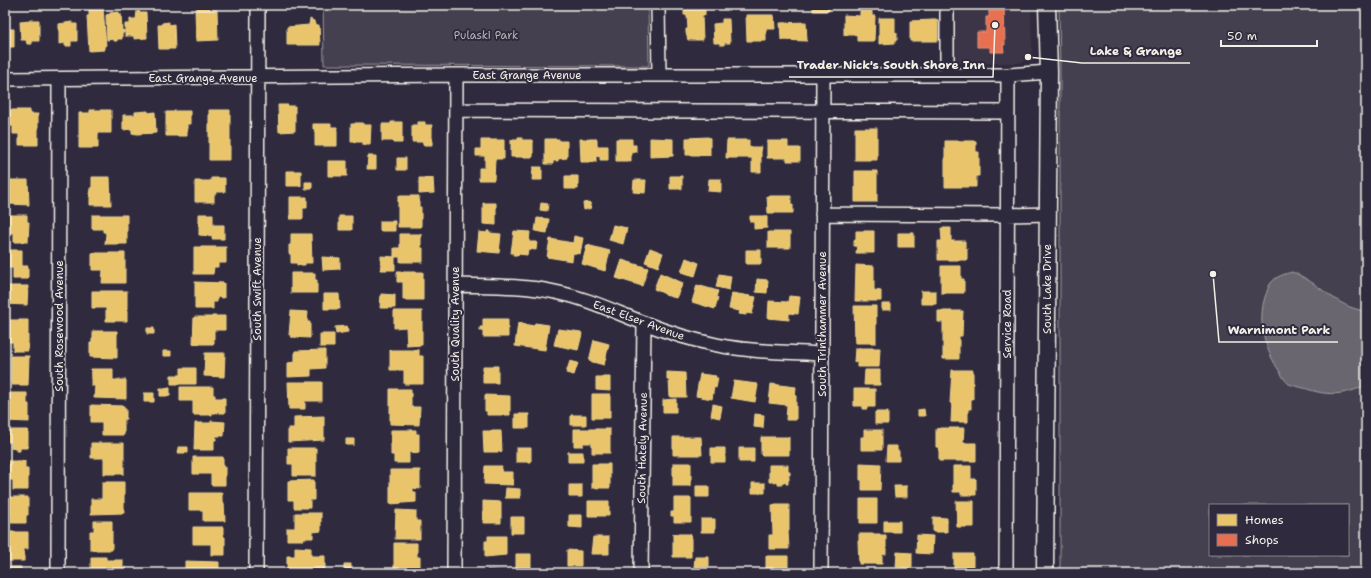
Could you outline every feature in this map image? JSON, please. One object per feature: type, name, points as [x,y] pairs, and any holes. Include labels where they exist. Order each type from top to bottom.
[{"type":"main road","name":"South Lake Drive","points":[[1045,573],[1049,72],[1047,5]]},
{"type":"street","name":"South Swift Avenue","points":[[256,573],[258,5]]},
{"type":"street","points":[[658,5],[659,75]]},
{"type":"street","points":[[947,5],[947,75]]},
{"type":"street","name":"East Grange Avenue","points":[[5,79],[823,74],[1008,75],[1049,72]]},
{"type":"street","name":"South Trinthammer Avenue","points":[[821,573],[823,74]]},
{"type":"street","name":"Service Road","points":[[1006,573],[1008,75]]},
{"type":"street","name":"South Quality Avenue","points":[[454,573],[456,76]]},
{"type":"street","name":"South Rosewood Avenue","points":[[58,573],[59,79]]},
{"type":"street","points":[[456,110],[1008,112]]},
{"type":"street","points":[[822,214],[1048,214]]},
{"type":"street","name":"East Elser Avenue","points":[[455,285],[500,286],[555,292],[580,298],[644,323],[689,338],[717,345],[763,351],[822,354]]},
{"type":"street","name":"South Hately Avenue","points":[[641,573],[644,323]]},
{"type":"shaded area","points":[[952,5],[1031,5],[1032,50],[1029,59],[1017,63],[952,63]]},
{"type":"shaded area","points":[[1292,272],[1310,281],[1345,305],[1366,311],[1366,385],[1358,389],[1335,394],[1312,391],[1291,385],[1283,377],[1270,355],[1264,336],[1262,317],[1265,297],[1270,284],[1278,277]]},
{"type":"green space","name":"Pulaski Park","points":[[323,5],[648,5],[649,66],[324,65]]},
{"type":"green space","points":[[1059,5],[1366,5],[1366,573],[1060,573]]},
{"type":"building: Homes","points":[[289,5],[303,5],[303,9],[289,9]]},
{"type":"building: Homes","points":[[684,5],[705,5],[705,15],[702,15],[703,40],[688,40],[686,33],[686,29],[688,29],[687,15],[684,15]]},
{"type":"building: Homes","points":[[813,5],[829,5],[829,11],[813,11]]},
{"type":"building: Homes","points":[[197,6],[210,6],[210,10],[217,10],[218,40],[196,41],[195,10],[197,10]]},
{"type":"building: Homes","points":[[89,8],[103,8],[106,46],[104,46],[104,50],[89,51],[87,16],[89,16]]},
{"type":"building: Homes","points":[[137,11],[140,13],[146,13],[147,38],[134,39],[134,36],[125,36],[125,24],[130,24],[130,19],[136,19]]},
{"type":"building: Homes","points":[[860,11],[872,11],[872,16],[875,16],[874,41],[857,41],[857,35],[844,35],[844,15],[860,16]]},
{"type":"building: Homes","points":[[119,12],[119,14],[121,14],[122,31],[124,30],[124,33],[122,33],[122,39],[117,39],[117,41],[114,41],[114,39],[107,40],[106,15]]},
{"type":"building: Homes","points":[[746,15],[774,15],[775,29],[766,29],[766,41],[747,41]]},
{"type":"building: Homes","points":[[879,18],[895,18],[895,32],[897,33],[897,40],[895,40],[895,43],[879,44]]},
{"type":"building: Homes","points":[[310,19],[314,21],[315,25],[319,25],[320,45],[287,45],[287,27],[309,25]]},
{"type":"building: Homes","points":[[722,19],[729,19],[730,43],[720,45],[720,43],[714,43],[713,24],[722,23]]},
{"type":"building: Homes","points":[[39,20],[39,41],[32,41],[32,44],[27,44],[26,40],[21,40],[20,22]]},
{"type":"building: Homes","points":[[938,20],[938,41],[910,41],[910,21]]},
{"type":"building: Homes","points":[[72,22],[72,24],[77,24],[77,41],[71,41],[71,46],[65,46],[65,43],[59,44],[59,24]]},
{"type":"building: Homes","points":[[169,22],[169,25],[174,24],[175,49],[159,49],[158,25]]},
{"type":"building: Homes","points":[[806,22],[807,41],[781,40],[780,23]]},
{"type":"building: Homes","points":[[6,29],[14,29],[14,47],[5,47]]},
{"type":"building: Homes","points":[[278,105],[295,106],[295,131],[279,132]]},
{"type":"building: Homes","points":[[8,110],[30,110],[30,114],[38,114],[38,145],[19,145],[19,134],[13,134],[13,126],[8,126]]},
{"type":"building: Homes","points":[[90,110],[111,110],[111,133],[98,133],[98,148],[79,148],[79,113],[90,113]]},
{"type":"building: Homes","points":[[209,110],[230,110],[230,160],[209,160]]},
{"type":"building: Homes","points":[[148,111],[148,113],[155,112],[156,133],[137,134],[132,133],[132,129],[123,130],[123,115],[135,115],[135,112]]},
{"type":"building: Homes","points":[[190,111],[190,124],[187,124],[187,136],[166,136],[166,112]]},
{"type":"building: Homes","points":[[391,122],[402,122],[402,143],[382,141],[382,124],[391,124]]},
{"type":"building: Homes","points":[[418,122],[425,122],[425,125],[432,125],[432,145],[423,145],[423,142],[412,142],[412,125],[418,125]]},
{"type":"building: Homes","points":[[313,124],[331,124],[331,127],[337,127],[337,146],[315,146],[315,129],[313,129]]},
{"type":"building: Homes","points":[[351,124],[371,125],[370,145],[363,145],[363,142],[351,142]]},
{"type":"building: Homes","points":[[855,128],[877,128],[877,160],[855,160]]},
{"type":"building: Homes","points":[[518,138],[522,138],[522,140],[533,140],[533,157],[511,157],[511,140],[518,140]]},
{"type":"building: Homes","points":[[650,138],[673,139],[673,156],[650,157]]},
{"type":"building: Homes","points":[[686,138],[710,138],[710,155],[686,155]]},
{"type":"building: Homes","points":[[545,139],[559,139],[559,141],[567,141],[567,158],[553,161],[553,164],[545,164]]},
{"type":"building: Homes","points":[[580,139],[597,139],[597,146],[608,146],[608,160],[600,160],[600,156],[596,156],[596,162],[581,162]]},
{"type":"building: Homes","points":[[616,139],[632,139],[632,145],[636,145],[636,152],[631,152],[631,161],[616,161]]},
{"type":"building: Homes","points":[[481,140],[504,140],[504,159],[495,159],[494,180],[479,180],[479,168],[485,168],[485,156],[476,156],[476,149],[481,149]]},
{"type":"building: Homes","points":[[727,140],[749,140],[749,147],[761,147],[761,172],[752,172],[752,158],[726,158]]},
{"type":"building: Homes","points":[[767,141],[788,141],[788,148],[800,148],[800,161],[787,161],[787,158],[767,158]]},
{"type":"building: Homes","points":[[945,141],[976,141],[976,152],[979,152],[979,176],[976,176],[976,187],[945,187]]},
{"type":"building: Homes","points":[[368,156],[376,156],[376,169],[367,169]]},
{"type":"building: Homes","points":[[397,158],[406,158],[406,170],[397,170]]},
{"type":"building: Homes","points":[[328,161],[347,161],[347,176],[328,176]]},
{"type":"building: Homes","points":[[533,167],[542,167],[542,180],[532,180]]},
{"type":"building: Homes","points":[[286,171],[301,171],[301,186],[286,186]]},
{"type":"building: Homes","points":[[855,171],[877,171],[877,202],[855,202]]},
{"type":"building: Homes","points":[[565,176],[578,176],[578,189],[565,189]]},
{"type":"building: Homes","points":[[670,176],[682,176],[682,189],[670,189]]},
{"type":"building: Homes","points":[[92,177],[110,177],[111,205],[90,205],[90,188],[92,188]]},
{"type":"building: Homes","points":[[211,178],[225,178],[225,192],[216,192],[216,194],[214,194],[214,202],[195,202],[195,181],[211,181]]},
{"type":"building: Homes","points":[[419,178],[433,178],[434,193],[419,194]]},
{"type":"building: Homes","points":[[709,179],[721,179],[721,192],[708,191]]},
{"type":"building: Homes","points":[[9,180],[28,180],[29,205],[9,204]]},
{"type":"building: Homes","points":[[634,180],[646,180],[645,193],[633,192]]},
{"type":"building: Homes","points":[[305,182],[312,182],[312,189],[305,189]]},
{"type":"building: Homes","points":[[398,196],[419,196],[419,207],[421,207],[421,227],[398,227]]},
{"type":"building: Homes","points":[[767,196],[791,196],[793,213],[768,213]]},
{"type":"building: Homes","points":[[290,197],[307,197],[307,208],[303,208],[303,219],[290,219]]},
{"type":"building: Homes","points":[[590,202],[591,208],[584,210],[583,203]]},
{"type":"building: Homes","points":[[483,203],[496,203],[496,225],[483,224]]},
{"type":"building: Homes","points":[[541,203],[548,204],[547,211],[540,210]]},
{"type":"building: Homes","points":[[199,214],[213,214],[213,225],[224,225],[224,239],[212,239],[212,236],[199,235]]},
{"type":"building: Homes","points":[[5,215],[27,215],[27,222],[29,222],[28,242],[14,242],[14,233],[5,233]]},
{"type":"building: Homes","points":[[92,215],[127,215],[127,244],[105,244],[106,234],[103,232],[103,229],[92,229]]},
{"type":"building: Homes","points":[[339,216],[352,216],[352,230],[339,230]]},
{"type":"building: Homes","points":[[750,216],[767,216],[767,228],[754,229],[754,222],[750,222]]},
{"type":"building: Homes","points":[[537,218],[549,219],[547,233],[535,231]]},
{"type":"building: Homes","points":[[380,221],[395,221],[395,231],[380,231]]},
{"type":"building: Homes","points":[[613,225],[627,228],[623,244],[609,240]]},
{"type":"building: Homes","points":[[941,228],[951,228],[951,241],[965,241],[965,248],[967,248],[967,260],[938,260],[938,241],[942,241]]},
{"type":"building: Homes","points":[[487,231],[489,231],[489,233],[501,234],[499,253],[477,251],[479,232],[487,233]]},
{"type":"building: Homes","points":[[514,231],[530,232],[529,242],[537,242],[536,250],[528,249],[527,255],[513,255],[514,253],[511,253]]},
{"type":"building: Homes","points":[[856,231],[874,231],[874,253],[856,253],[857,246],[854,246],[854,240],[856,240]]},
{"type":"building: Homes","points":[[768,232],[790,232],[790,248],[768,248]]},
{"type":"building: Homes","points":[[898,233],[914,233],[914,247],[898,247]]},
{"type":"building: Homes","points":[[291,234],[311,234],[312,263],[297,265],[297,263],[291,263],[289,245],[291,245]]},
{"type":"building: Homes","points":[[400,234],[421,234],[423,262],[400,262],[400,257],[394,257],[394,248],[400,248]]},
{"type":"building: Homes","points":[[574,236],[583,238],[580,254],[573,253],[572,261],[547,257],[550,239],[573,243]]},
{"type":"building: Homes","points":[[587,245],[610,251],[605,271],[582,264]]},
{"type":"building: Homes","points":[[194,247],[226,247],[226,263],[218,263],[218,267],[214,267],[213,274],[194,274]]},
{"type":"building: Homes","points":[[650,248],[663,253],[658,267],[645,262]]},
{"type":"building: Homes","points":[[5,250],[22,250],[22,266],[28,266],[28,279],[13,279],[13,268],[5,268]]},
{"type":"building: Homes","points":[[746,250],[761,250],[761,264],[746,264]]},
{"type":"building: Homes","points":[[92,253],[125,253],[125,283],[102,283],[103,270],[92,270]]},
{"type":"building: Homes","points":[[381,256],[395,257],[395,270],[381,270]]},
{"type":"building: Homes","points":[[322,257],[340,258],[340,269],[323,270]]},
{"type":"building: Homes","points":[[686,258],[699,263],[695,276],[681,272]]},
{"type":"building: Homes","points":[[622,260],[648,268],[642,286],[616,278]]},
{"type":"building: Homes","points":[[856,265],[874,266],[874,290],[881,291],[881,301],[855,301]]},
{"type":"building: Homes","points":[[941,266],[961,266],[961,279],[964,279],[964,293],[941,293]]},
{"type":"building: Homes","points":[[397,272],[423,272],[423,300],[403,300],[403,282],[397,282]]},
{"type":"building: Homes","points":[[291,273],[315,273],[315,280],[317,280],[317,293],[291,293]]},
{"type":"building: Homes","points":[[660,273],[683,283],[676,298],[665,295],[654,289]]},
{"type":"building: Homes","points":[[719,274],[731,276],[729,290],[716,287]]},
{"type":"building: Homes","points":[[757,279],[768,280],[767,293],[756,292]]},
{"type":"building: Homes","points":[[195,282],[224,283],[224,298],[217,297],[217,302],[213,302],[213,309],[195,309]]},
{"type":"building: Homes","points":[[697,285],[718,291],[715,309],[692,302]]},
{"type":"building: Homes","points":[[5,286],[28,286],[27,305],[5,304]]},
{"type":"building: Homes","points":[[92,291],[127,291],[127,321],[106,321],[106,308],[92,308]]},
{"type":"building: Homes","points":[[921,291],[936,291],[936,304],[921,304]]},
{"type":"building: Homes","points":[[732,293],[756,297],[752,314],[739,314],[740,311],[729,309]]},
{"type":"building: Homes","points":[[324,294],[339,294],[340,309],[324,309]]},
{"type":"building: Homes","points":[[381,294],[395,295],[395,308],[380,308]]},
{"type":"building: Homes","points":[[789,296],[800,297],[798,314],[789,313],[789,320],[768,318],[769,301],[788,302]]},
{"type":"building: Homes","points":[[882,304],[891,304],[891,310],[882,310]]},
{"type":"building: Homes","points":[[854,306],[876,306],[876,343],[855,343]]},
{"type":"building: Homes","points":[[291,311],[308,312],[307,322],[310,322],[310,338],[291,337],[291,335],[289,335]]},
{"type":"building: Homes","points":[[394,311],[422,311],[422,345],[407,346],[406,327],[394,328]]},
{"type":"building: Homes","points":[[938,311],[963,311],[962,336],[959,336],[959,359],[943,359],[943,322],[938,322]]},
{"type":"building: Homes","points":[[225,316],[225,330],[214,330],[214,344],[193,344],[194,317]]},
{"type":"building: Homes","points":[[483,319],[508,319],[508,337],[483,337],[483,331],[480,331],[480,327],[483,327]]},
{"type":"building: Homes","points":[[5,320],[28,320],[28,351],[13,351],[13,342],[5,342]]},
{"type":"building: Homes","points":[[518,323],[534,326],[535,323],[549,325],[545,350],[515,346]]},
{"type":"building: Homes","points":[[347,326],[348,332],[336,334],[335,327]]},
{"type":"building: Homes","points":[[147,328],[154,328],[154,334],[147,334]]},
{"type":"building: Homes","points":[[558,329],[581,332],[582,334],[578,350],[554,345]]},
{"type":"building: Homes","points":[[93,331],[117,331],[117,358],[90,357],[90,343],[92,343],[93,339]]},
{"type":"building: Homes","points":[[320,334],[334,334],[334,347],[320,347]]},
{"type":"building: Homes","points":[[594,340],[609,344],[604,365],[589,361]]},
{"type":"building: Homes","points":[[855,348],[880,348],[879,367],[857,367],[857,362],[854,362]]},
{"type":"building: Homes","points":[[325,350],[325,368],[311,369],[311,376],[288,377],[288,363],[295,362],[295,351]]},
{"type":"building: Homes","points":[[390,350],[419,350],[419,356],[423,356],[423,384],[404,384],[404,370],[390,370]]},
{"type":"building: Homes","points":[[163,351],[171,351],[171,356],[163,356]]},
{"type":"building: Homes","points":[[205,353],[225,353],[224,377],[204,376]]},
{"type":"building: Homes","points":[[11,356],[29,356],[28,385],[11,385]]},
{"type":"building: Homes","points":[[570,361],[578,363],[574,375],[566,373]]},
{"type":"building: Homes","points":[[483,366],[498,366],[498,383],[483,383]]},
{"type":"building: Homes","points":[[181,368],[196,368],[196,384],[171,384],[171,375],[181,375]]},
{"type":"building: Homes","points":[[91,369],[113,369],[113,380],[126,380],[126,399],[94,398],[95,386],[91,386]]},
{"type":"building: Homes","points":[[865,370],[880,370],[880,385],[864,385]]},
{"type":"building: Homes","points":[[952,370],[973,370],[973,399],[971,399],[971,409],[968,409],[968,422],[951,422],[952,403],[950,403]]},
{"type":"building: Homes","points":[[667,372],[685,373],[686,397],[670,397]]},
{"type":"building: Homes","points":[[700,374],[716,376],[715,378],[718,378],[716,388],[714,387],[712,399],[696,396]]},
{"type":"building: Homes","points":[[596,377],[610,377],[610,391],[596,390]]},
{"type":"building: Homes","points":[[734,381],[758,385],[755,402],[731,398]]},
{"type":"building: Homes","points":[[288,382],[322,382],[322,401],[305,401],[305,409],[289,409]]},
{"type":"building: Homes","points":[[771,384],[796,387],[796,420],[786,420],[787,405],[769,403]]},
{"type":"building: Homes","points":[[180,387],[213,387],[213,395],[215,395],[215,398],[225,398],[225,413],[193,415],[193,401],[180,401]]},
{"type":"building: Homes","points":[[160,388],[170,388],[170,396],[160,396]]},
{"type":"building: Homes","points":[[390,389],[411,389],[411,407],[420,407],[419,425],[390,424]]},
{"type":"building: Homes","points":[[854,389],[875,389],[875,407],[867,407],[867,409],[863,409],[863,406],[854,406]]},
{"type":"building: Homes","points":[[9,393],[27,393],[27,404],[29,404],[29,422],[5,421],[5,397],[9,397]]},
{"type":"building: Homes","points":[[144,393],[154,393],[154,402],[144,402]]},
{"type":"building: Homes","points":[[592,394],[610,394],[610,418],[592,418]]},
{"type":"building: Homes","points":[[485,395],[510,396],[510,415],[487,415],[487,411],[485,411]]},
{"type":"building: Homes","points":[[676,399],[676,412],[663,412],[663,400]]},
{"type":"building: Homes","points":[[713,404],[722,406],[720,418],[711,416]]},
{"type":"building: Homes","points":[[91,405],[124,406],[124,409],[126,409],[126,419],[124,419],[124,435],[102,435],[102,422],[91,422]]},
{"type":"building: Homes","points":[[924,409],[925,416],[918,416],[918,410]]},
{"type":"building: Homes","points":[[875,412],[888,412],[888,424],[875,424]]},
{"type":"building: Homes","points":[[515,414],[529,414],[529,428],[515,428]]},
{"type":"building: Homes","points":[[755,414],[764,415],[763,428],[754,427]]},
{"type":"building: Homes","points":[[571,415],[586,415],[586,425],[571,425]]},
{"type":"building: Homes","points":[[324,416],[324,440],[288,442],[288,428],[294,428],[294,417]]},
{"type":"building: Homes","points":[[211,421],[225,422],[224,436],[216,436],[216,440],[214,440],[214,450],[194,450],[195,423],[211,423]]},
{"type":"building: Homes","points":[[964,428],[963,443],[976,443],[976,461],[939,461],[939,447],[936,447],[936,429]]},
{"type":"building: Homes","points":[[574,429],[610,429],[610,453],[592,453],[592,443],[583,443],[583,446],[574,446]]},
{"type":"building: Homes","points":[[28,430],[28,448],[20,448],[20,451],[16,451],[16,448],[11,448],[11,442],[5,442],[5,431]]},
{"type":"building: Homes","points":[[391,430],[416,430],[416,434],[419,434],[419,453],[409,452],[409,463],[394,463],[394,455],[391,455]]},
{"type":"building: Homes","points":[[864,430],[882,430],[882,450],[861,450],[861,437],[864,437]]},
{"type":"building: Homes","points":[[483,431],[501,431],[502,452],[484,452]]},
{"type":"building: Homes","points":[[673,437],[701,437],[702,455],[673,455]]},
{"type":"building: Homes","points":[[761,437],[789,437],[789,455],[761,455]]},
{"type":"building: Homes","points":[[346,439],[354,439],[354,445],[346,445]]},
{"type":"building: Homes","points":[[91,443],[124,443],[124,474],[104,474],[104,458],[91,458]]},
{"type":"building: Homes","points":[[887,446],[897,446],[897,451],[899,451],[899,461],[886,461]]},
{"type":"building: Homes","points":[[178,447],[188,447],[188,453],[178,453]]},
{"type":"building: Homes","points":[[288,448],[316,448],[316,476],[293,476],[293,464],[288,464]]},
{"type":"building: Homes","points":[[516,448],[531,448],[531,462],[516,462]]},
{"type":"building: Homes","points":[[711,448],[725,448],[725,462],[711,462]]},
{"type":"building: Homes","points":[[739,448],[754,448],[754,462],[739,462]]},
{"type":"building: Homes","points":[[568,452],[583,452],[583,462],[568,462]]},
{"type":"building: Homes","points":[[193,457],[223,457],[223,467],[225,467],[225,485],[211,485],[211,474],[193,474]]},
{"type":"building: Homes","points":[[5,461],[25,461],[25,469],[28,469],[28,490],[13,490],[13,480],[5,480]]},
{"type":"building: Homes","points":[[673,463],[691,463],[691,486],[673,486]]},
{"type":"building: Homes","points":[[860,463],[881,464],[880,490],[862,490],[862,480],[860,480]]},
{"type":"building: Homes","points":[[592,464],[610,464],[610,488],[592,488]]},
{"type":"building: Homes","points":[[769,465],[788,465],[788,472],[790,472],[790,475],[788,475],[788,484],[786,484],[786,482],[782,482],[782,485],[778,485],[778,482],[769,482]]},
{"type":"building: Homes","points":[[485,466],[502,466],[501,472],[513,472],[513,485],[484,484]]},
{"type":"building: Homes","points":[[953,466],[971,466],[971,479],[976,479],[976,495],[961,495],[961,492],[953,492]]},
{"type":"building: Homes","points":[[390,470],[420,470],[420,489],[413,488],[413,492],[416,492],[416,502],[390,504]]},
{"type":"building: Homes","points":[[314,480],[314,500],[310,500],[310,508],[294,508],[294,500],[288,500],[288,481]]},
{"type":"building: Homes","points":[[102,482],[124,482],[124,513],[91,514],[91,499],[102,499]]},
{"type":"building: Homes","points":[[752,483],[765,483],[765,493],[752,493]]},
{"type":"building: Homes","points":[[569,485],[582,485],[582,497],[569,497]]},
{"type":"building: Homes","points":[[696,486],[709,486],[709,497],[696,497]]},
{"type":"building: Homes","points":[[894,486],[907,486],[907,497],[895,497]]},
{"type":"building: Homes","points":[[506,488],[520,489],[520,498],[505,498]]},
{"type":"building: Homes","points":[[189,493],[222,493],[225,521],[203,521],[203,510],[189,510]]},
{"type":"building: Homes","points":[[5,497],[28,497],[28,515],[26,515],[26,523],[11,523],[11,515],[5,515]]},
{"type":"building: Homes","points":[[674,498],[691,498],[691,522],[674,522],[674,516],[671,516],[671,512],[674,512]]},
{"type":"building: Homes","points":[[860,499],[877,499],[877,523],[860,523]]},
{"type":"building: Homes","points":[[483,501],[501,502],[501,523],[483,523]]},
{"type":"building: Homes","points":[[588,501],[609,501],[609,516],[588,516]]},
{"type":"building: Homes","points":[[956,501],[974,501],[974,527],[957,527]]},
{"type":"building: Homes","points":[[772,505],[789,505],[789,549],[769,549],[769,535],[773,535]]},
{"type":"building: Homes","points":[[396,510],[416,511],[416,521],[420,521],[420,539],[395,539]]},
{"type":"building: Homes","points":[[295,513],[321,513],[321,531],[313,532],[313,538],[303,538],[304,540],[287,540],[287,528],[295,528]]},
{"type":"building: Homes","points":[[569,515],[582,515],[582,528],[569,527]]},
{"type":"building: Homes","points":[[511,517],[524,517],[524,533],[511,533]]},
{"type":"building: Homes","points":[[933,517],[947,518],[947,532],[933,532]]},
{"type":"building: Homes","points":[[701,519],[715,519],[715,532],[701,532]]},
{"type":"building: Homes","points":[[94,521],[112,521],[112,550],[90,550],[90,531],[94,531]]},
{"type":"building: Homes","points":[[884,521],[900,521],[900,532],[884,532]]},
{"type":"building: Homes","points":[[193,527],[223,527],[223,537],[225,537],[225,555],[211,555],[211,544],[193,544]]},
{"type":"building: Homes","points":[[5,532],[28,532],[28,549],[24,549],[24,561],[5,561]]},
{"type":"building: Homes","points":[[673,534],[691,534],[691,557],[673,557]]},
{"type":"building: Homes","points":[[859,534],[886,535],[886,554],[882,555],[882,564],[859,564]]},
{"type":"building: Homes","points":[[917,535],[933,536],[932,554],[916,553]]},
{"type":"building: Homes","points":[[488,536],[506,536],[506,555],[485,557],[485,541],[488,541]]},
{"type":"building: Homes","points":[[593,537],[609,537],[609,554],[591,554]]},
{"type":"building: Homes","points":[[394,543],[417,543],[417,557],[420,557],[420,572],[394,572]]},
{"type":"building: Homes","points":[[295,547],[311,548],[311,556],[325,556],[325,573],[287,573],[287,556],[295,556]]},
{"type":"building: Homes","points":[[567,550],[581,551],[581,566],[567,566]]},
{"type":"building: Homes","points":[[897,552],[912,553],[912,568],[896,567]]},
{"type":"building: Homes","points":[[516,554],[531,554],[531,568],[516,568]]},
{"type":"building: Homes","points":[[954,554],[973,554],[973,573],[954,573]]},
{"type":"building: Homes","points":[[766,556],[788,556],[788,573],[766,573]]},
{"type":"building: Homes","points":[[91,557],[106,557],[106,560],[123,560],[123,568],[126,568],[126,573],[91,573]]},
{"type":"building: Homes","points":[[695,557],[709,557],[709,567],[694,567]]},
{"type":"building: Homes","points":[[185,561],[219,562],[219,573],[185,573]]},
{"type":"building: Homes","points":[[344,564],[351,564],[351,573],[344,572]]},
{"type":"building: Homes","points":[[5,567],[21,567],[21,573],[5,573]]},
{"type":"building: Homes","points":[[591,569],[609,570],[609,573],[591,573]]},
{"type":"building: Homes","points":[[487,570],[512,571],[512,573],[487,573]]},
{"type":"building: Homes","points":[[672,570],[690,570],[690,573],[672,573]]},
{"type":"building: Shops","points":[[955,5],[1004,5],[1004,52],[990,52],[990,47],[977,47],[977,32],[986,32],[986,17],[989,17],[989,9],[955,8]]},
{"type":"place","name":"Trader Nick's South Shore Inn","points":[[995,25]]},
{"type":"place","name":"Lake & Grange","points":[[1028,57]]},
{"type":"place","name":"Warnimont Park","points":[[1213,274]]}]
